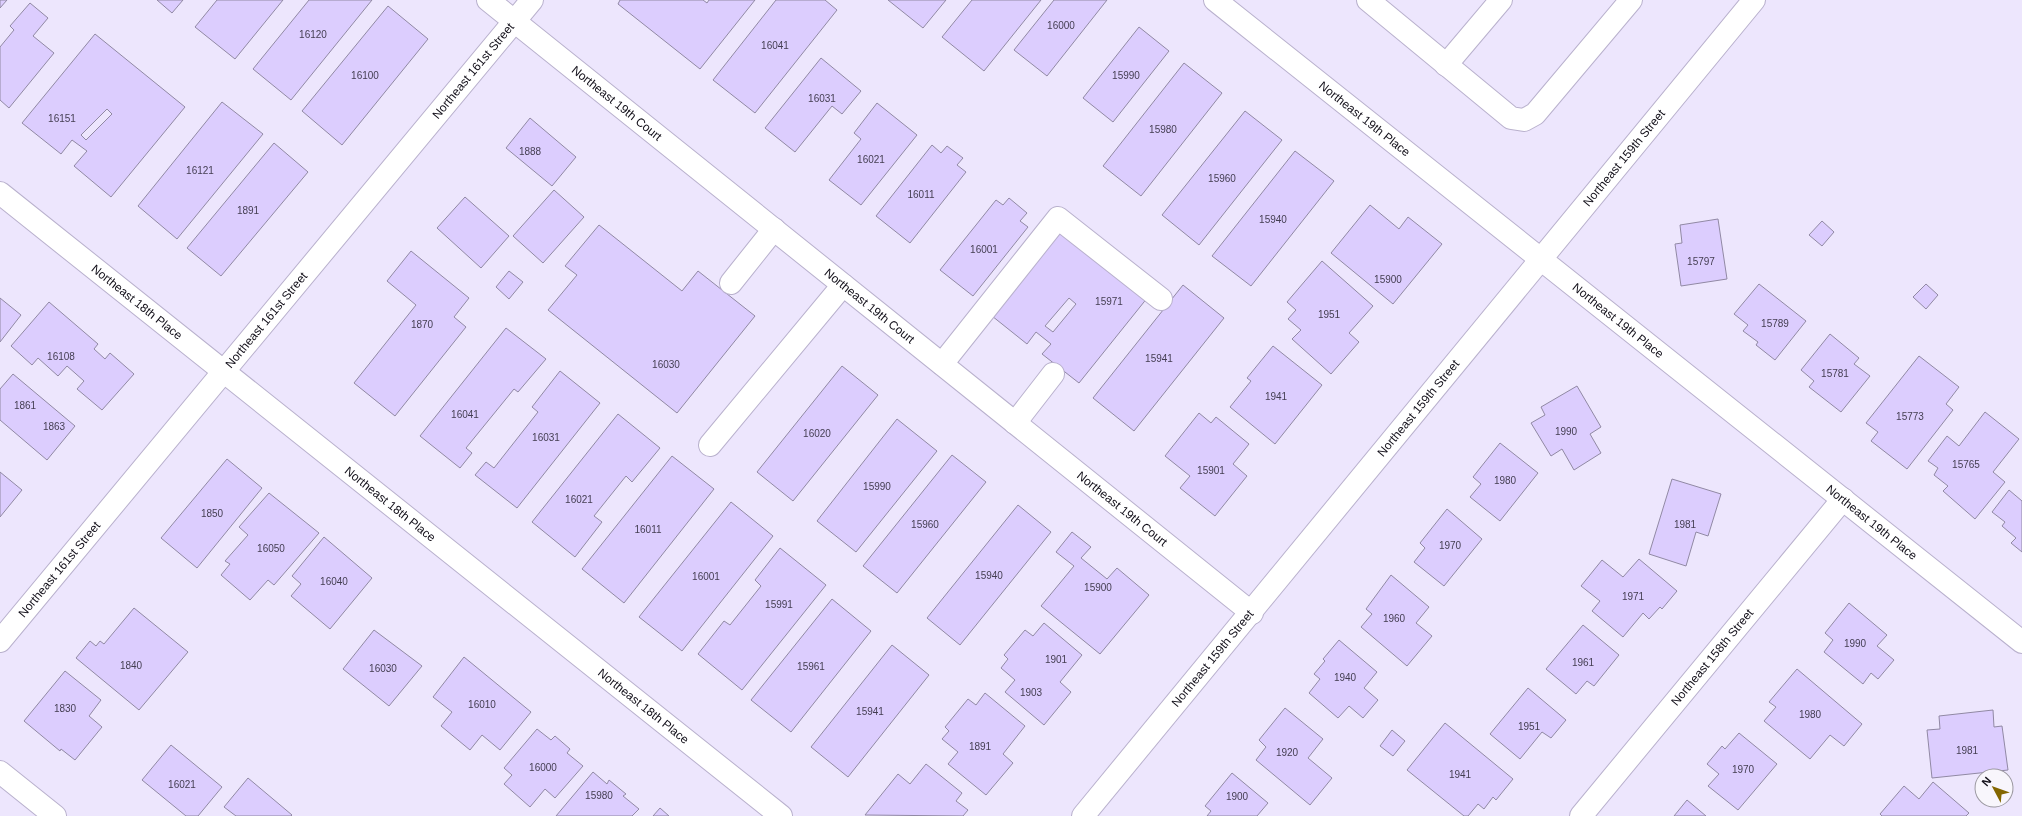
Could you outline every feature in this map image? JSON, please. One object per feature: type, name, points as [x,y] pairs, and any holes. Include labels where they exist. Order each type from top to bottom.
[{"type":"street","name":"Northeast 19th Court","points":[[488,0],[1252,613]]},
{"type":"street","name":"Northeast 161st Street","points":[[0,641],[532,0]]},
{"type":"street","name":"Northeast 19th Place","points":[[1214,0],[1843,498],[2022,642]]},
{"type":"street","points":[[1368,0],[1511,118],[1524,120],[1536,114],[1631,0]]},
{"type":"street","points":[[1446,65],[1501,0]]},
{"type":"street","name":"Northeast 159th Street","points":[[1083,816],[1252,613],[1540,259],[1754,0]]},
{"type":"street","name":"Northeast 18th Place","points":[[0,193],[781,816]]},
{"type":"street","points":[[942,364],[1058,218],[1161,299]]},
{"type":"street","points":[[731,283],[774,229]]},
{"type":"street","points":[[710,446],[843,285]]},
{"type":"street","points":[[1015,423],[1054,374]]},
{"type":"street","name":"Northeast 158th Street","points":[[1581,816],[1843,498]]},
{"type":"street","points":[[0,772],[55,816]]},
{"type":"building","points":[[0,0],[7,0],[0,8]]},
{"type":"building","points":[[157,0],[183,0],[172,13]]},
{"type":"building","points":[[217,0],[283,0],[235,59],[195,27]]},
{"type":"building","points":[[309,0],[372,0],[291,100],[253,69]]},
{"type":"building","points":[[620,0],[703,0],[707,3],[709,0],[755,0],[700,69],[618,4]]},
{"type":"building","points":[[776,0],[825,0],[837,10],[755,113],[713,80]]},
{"type":"building","points":[[888,0],[946,0],[923,28]]},
{"type":"building","points":[[972,0],[1041,0],[984,71],[942,37]]},
{"type":"building","points":[[1054,0],[1107,0],[1047,76],[1014,50]]},
{"type":"building","points":[[30,3],[48,18],[33,36],[54,53],[9,108],[0,100],[0,47],[14,30],[10,26]]},
{"type":"building","points":[[388,6],[428,39],[342,145],[302,111]]},
{"type":"building","points":[[1139,27],[1169,51],[1113,122],[1083,98]]},
{"type":"building","points":[[95,34],[185,107],[111,197],[74,166],[87,151],[72,140],[61,154],[22,123]],"holes":[[[107,109],[112,114],[86,140],[81,135]]]},
{"type":"building","points":[[821,58],[861,91],[842,114],[832,106],[795,152],[765,128]]},
{"type":"building","points":[[1184,63],[1222,93],[1141,196],[1103,166]]},
{"type":"building","points":[[222,102],[263,134],[177,239],[138,206]]},
{"type":"building","points":[[877,103],[917,135],[861,205],[829,180],[861,139],[854,133]]},
{"type":"building","points":[[1245,111],[1282,140],[1199,245],[1162,215]]},
{"type":"building","points":[[530,118],[576,157],[552,186],[506,148]]},
{"type":"building","points":[[274,143],[308,172],[221,276],[187,248]]},
{"type":"building","points":[[932,145],[941,153],[947,146],[963,158],[957,165],[966,172],[910,243],[876,216]]},
{"type":"building","points":[[1295,151],[1334,181],[1251,286],[1212,256]]},
{"type":"building","points":[[554,190],[584,217],[543,263],[513,236]]},
{"type":"building","points":[[465,197],[509,236],[481,268],[437,228]]},
{"type":"building","points":[[1009,198],[1027,213],[1020,221],[1028,227],[973,296],[940,270],[996,200],[1003,205]]},
{"type":"building","points":[[1370,205],[1399,229],[1408,217],[1442,244],[1393,304],[1331,253]]},
{"type":"building","points":[[1718,219],[1727,279],[1681,286],[1675,244],[1682,243],[1680,225]]},
{"type":"building","points":[[1822,221],[1834,232],[1822,246],[1809,235]]},
{"type":"building","points":[[599,225],[682,291],[698,271],[755,316],[677,413],[548,310],[577,275],[565,266]]},
{"type":"building","points":[[1057,225],[1148,297],[1079,383],[1042,354],[1051,344],[1036,332],[1027,344],[987,312]],"holes":[[[1069,298],[1076,304],[1053,332],[1045,326]]]},
{"type":"building","points":[[411,251],[469,298],[454,317],[466,327],[395,416],[354,383],[416,305],[387,281]]},
{"type":"building","points":[[1322,261],[1373,306],[1349,333],[1359,342],[1331,374],[1292,339],[1301,330],[1288,319],[1296,310],[1287,302]]},
{"type":"building","points":[[509,271],[523,282],[509,299],[496,287]]},
{"type":"building","points":[[1759,284],[1806,321],[1775,360],[1756,345],[1758,342],[1743,331],[1748,325],[1734,314]]},
{"type":"building","points":[[1926,284],[1938,295],[1926,309],[1913,297]]},
{"type":"building","points":[[1183,285],[1224,318],[1134,431],[1093,398]]},
{"type":"building","points":[[0,298],[21,315],[0,342]]},
{"type":"building","points":[[49,302],[98,344],[94,349],[105,359],[110,353],[134,374],[102,410],[77,389],[84,381],[67,366],[58,376],[38,358],[32,365],[11,346]]},
{"type":"building","points":[[506,328],[546,359],[518,392],[514,389],[466,448],[472,453],[460,468],[420,436]]},
{"type":"building","points":[[1830,334],[1859,358],[1854,364],[1870,376],[1841,412],[1809,387],[1814,381],[1801,370]]},
{"type":"building","points":[[1273,346],[1322,385],[1275,444],[1230,407],[1251,381],[1247,378]]},
{"type":"building","points":[[1919,356],[1959,387],[1946,404],[1953,410],[1907,469],[1871,441],[1878,432],[1866,423]]},
{"type":"building","points":[[842,366],[878,395],[793,501],[757,472]]},
{"type":"building","points":[[560,371],[600,403],[517,508],[475,475],[486,462],[494,468],[538,412],[532,407]]},
{"type":"building","points":[[13,374],[75,426],[47,460],[0,420],[0,389]]},
{"type":"building","points":[[1577,386],[1601,427],[1590,434],[1601,453],[1574,470],[1562,449],[1551,456],[1531,423],[1545,415],[1541,407]]},
{"type":"building","points":[[1985,412],[2019,439],[1993,472],[2005,482],[1975,519],[1943,491],[1948,486],[1934,475],[1938,468],[1928,461],[1947,436],[1959,446]]},
{"type":"building","points":[[1199,413],[1211,423],[1216,417],[1249,444],[1233,464],[1247,476],[1215,516],[1180,488],[1190,476],[1165,456]]},
{"type":"building","points":[[618,414],[660,448],[632,482],[626,476],[594,516],[602,522],[575,557],[532,522]]},
{"type":"building","points":[[897,419],[937,451],[856,552],[817,521]]},
{"type":"building","points":[[1500,443],[1538,473],[1500,521],[1470,497],[1481,484],[1473,477]]},
{"type":"building","points":[[952,455],[986,482],[897,593],[863,566]]},
{"type":"building","points":[[672,456],[714,489],[624,603],[582,569]]},
{"type":"building","points":[[227,459],[262,488],[197,568],[161,538]]},
{"type":"building","points":[[0,472],[22,490],[0,517]]},
{"type":"building","points":[[1672,479],[1721,494],[1708,536],[1696,532],[1686,566],[1649,554]]},
{"type":"building","points":[[2009,490],[2022,501],[2022,552],[2011,543],[2016,538],[2002,526],[2005,522],[1992,512]]},
{"type":"building","points":[[269,493],[319,533],[274,585],[268,580],[250,600],[221,575],[230,564],[225,561],[248,535],[239,527]]},
{"type":"building","points":[[731,502],[773,536],[682,651],[639,617]]},
{"type":"building","points":[[1018,505],[1051,532],[960,645],[927,618]]},
{"type":"building","points":[[1447,509],[1482,539],[1444,586],[1414,562],[1425,548],[1420,543]]},
{"type":"building","points":[[1072,532],[1091,547],[1081,558],[1107,579],[1117,568],[1149,595],[1100,654],[1041,606],[1074,566],[1056,552]]},
{"type":"building","points":[[324,537],[372,578],[330,629],[291,596],[301,584],[292,576]]},
{"type":"building","points":[[780,548],[826,585],[742,690],[698,654],[724,621],[730,625],[761,586],[755,580]]},
{"type":"building","points":[[1639,559],[1677,591],[1662,609],[1660,607],[1649,619],[1643,613],[1623,637],[1592,611],[1600,601],[1581,586],[1602,560],[1623,577]]},
{"type":"building","points":[[1391,575],[1429,607],[1416,623],[1432,636],[1407,666],[1361,627],[1372,614],[1366,609]]},
{"type":"building","points":[[832,599],[871,631],[791,732],[751,700]]},
{"type":"building","points":[[1849,603],[1887,635],[1877,646],[1894,660],[1878,679],[1871,673],[1863,684],[1824,652],[1833,640],[1825,633]]},
{"type":"building","points":[[134,608],[188,652],[139,710],[76,658],[90,641],[96,646],[100,641],[104,644]]},
{"type":"building","points":[[1044,623],[1082,655],[1060,682],[1071,692],[1044,725],[1005,692],[1015,680],[1001,668],[1008,659],[1004,655],[1025,630],[1033,636]]},
{"type":"building","points":[[1583,625],[1619,655],[1594,686],[1587,681],[1576,694],[1546,669]]},
{"type":"building","points":[[374,630],[422,666],[389,706],[343,669]]},
{"type":"building","points":[[1339,640],[1377,672],[1364,688],[1378,700],[1363,718],[1349,706],[1338,718],[1309,693],[1320,679],[1314,674],[1325,661],[1323,659]]},
{"type":"building","points":[[892,645],[929,675],[848,777],[811,747]]},
{"type":"building","points":[[464,657],[531,712],[500,750],[482,735],[470,750],[441,726],[452,712],[433,697]]},
{"type":"building","points":[[1797,669],[1862,724],[1844,746],[1830,735],[1810,759],[1764,721],[1776,707],[1769,702]]},
{"type":"building","points":[[65,671],[101,700],[89,716],[102,727],[75,760],[61,749],[60,751],[24,721]]},
{"type":"building","points":[[1528,688],[1566,720],[1551,738],[1542,732],[1520,759],[1490,734]]},
{"type":"building","points":[[985,693],[1025,726],[1003,754],[1013,763],[986,795],[948,764],[958,752],[942,739],[949,731],[945,727],[968,699],[976,705]]},
{"type":"building","points":[[1285,708],[1323,739],[1308,758],[1332,778],[1310,805],[1256,760],[1266,747],[1259,740]]},
{"type":"building","points":[[1993,710],[1994,727],[2002,726],[2008,768],[1974,768],[1974,774],[1932,778],[1927,730],[1940,729],[1939,716]]},
{"type":"building","points":[[1445,723],[1513,779],[1496,800],[1493,797],[1484,809],[1478,804],[1468,816],[1464,816],[1407,770]]},
{"type":"building","points":[[537,729],[551,740],[555,736],[570,749],[567,753],[583,766],[555,798],[545,789],[530,807],[504,784],[512,775],[504,768]]},
{"type":"building","points":[[1392,730],[1405,741],[1393,756],[1380,746]]},
{"type":"building","points":[[1739,733],[1777,764],[1738,810],[1708,786],[1719,774],[1707,764],[1722,746],[1725,749]]},
{"type":"building","points":[[171,745],[222,787],[198,816],[186,816],[142,780]]},
{"type":"building","points":[[926,764],[962,793],[956,801],[968,810],[963,816],[865,815],[898,774],[910,784]]},
{"type":"building","points":[[593,772],[607,784],[609,780],[626,794],[623,796],[639,809],[632,816],[556,816]]},
{"type":"building","points":[[1232,773],[1268,803],[1257,816],[1207,816],[1211,811],[1205,806]]},
{"type":"building","points":[[248,778],[292,815],[236,816],[224,807]]},
{"type":"building","points":[[1933,782],[1969,813],[1966,816],[1882,816],[1880,814],[1904,786],[1919,799]]},
{"type":"building","points":[[1687,800],[1706,816],[1674,816]]},
{"type":"building","points":[[660,808],[669,816],[653,816]]}]
